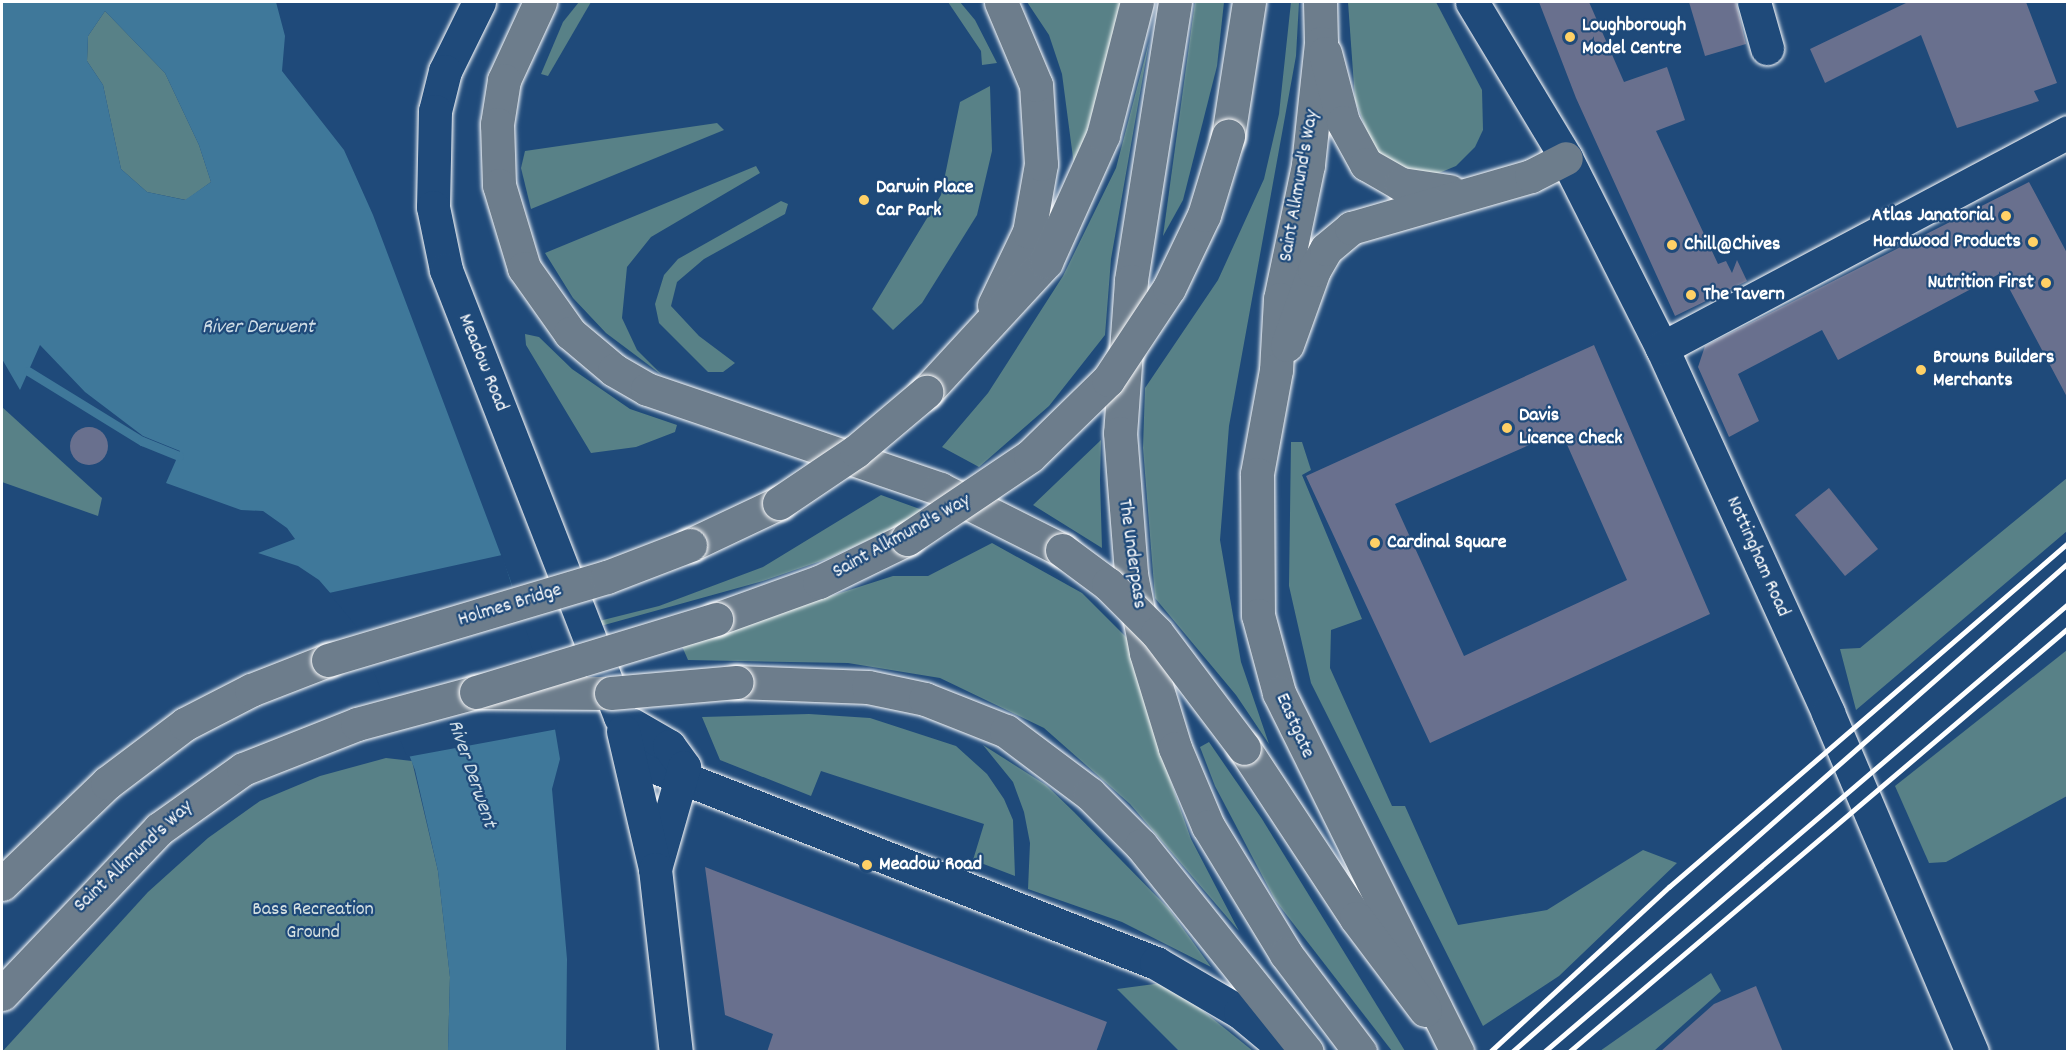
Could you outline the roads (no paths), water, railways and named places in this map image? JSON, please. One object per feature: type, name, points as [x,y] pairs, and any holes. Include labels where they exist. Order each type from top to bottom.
[{"type":"main road","points":[[540,2],[516,46],[500,102],[496,155],[505,217],[524,268],[570,333],[614,370],[647,389],[931,486],[1062,550],[1108,584],[1157,633],[1244,748],[1362,926],[1455,1049]]},
{"type":"main road","points":[[969,348],[1029,232],[1041,164],[1036,84],[1001,2]]},
{"type":"main road","points":[[969,348],[1046,262],[1082,192],[1128,52],[1137,2]]},
{"type":"main road","name":"The Underpass","points":[[1175,2],[1131,281],[1120,433],[1131,574],[1146,653],[1175,748],[1208,826],[1279,944],[1360,1052]]},
{"type":"main road","name":"Saint Alkmund's Way","points":[[2,994],[113,872],[203,794],[243,769],[357,724],[476,692],[716,619],[819,582],[907,539],[1030,456],[1108,380],[1169,288],[1204,215],[1227,136],[1250,2]]},
{"type":"main road","name":"Saint Alkmund's Way","points":[[1276,370],[1280,299],[1308,165],[1321,43],[1320,2]]},
{"type":"main road","points":[[1321,43],[1335,77],[1343,122],[1366,164],[1401,184],[1463,193]]},
{"type":"main road","points":[[1276,370],[1314,270],[1333,242],[1361,222],[1531,176],[1566,158]]},
{"type":"main road","name":"Holmes Bridge","points":[[2,885],[107,783],[185,724],[251,690],[328,660],[607,577],[690,545],[779,503],[856,451],[926,392],[969,348]]},
{"type":"main road","name":"Eastgate","points":[[1276,370],[1257,474],[1254,554],[1269,666],[1314,770],[1400,929],[1455,1049]]},
{"type":"main road","points":[[476,692],[570,695],[737,682],[868,687],[925,699],[1006,731],[1090,794],[1141,845],[1307,1052]]},
{"type":"street","name":"Meadow Road","points":[[479,2],[445,71],[435,111],[433,207],[452,290],[557,549],[620,716],[655,869],[676,1052]]},
{"type":"street","name":"Nottingham Road","points":[[1472,2],[1518,74],[1566,158],[1662,348],[1828,713],[1972,1052]]},
{"type":"street","name":"Nottingham Road","points":[[1499,2],[1518,74]]},
{"type":"street","points":[[1754,2],[1767,48]]},
{"type":"street","points":[[1662,348],[2067,132]]},
{"type":"street","points":[[620,716],[680,755],[685,779],[1156,963],[1240,1012],[1288,1052]]},
{"type":"street","name":"Meadow Road","points":[[655,869],[685,779]]},
{"type":"water","name":"River Derwent","points":[[2,2],[276,2],[285,36],[282,71],[344,150],[373,215],[510,579],[555,729],[560,759],[552,789],[567,959],[566,1051],[448,1051],[450,977],[438,871],[415,770],[358,625],[319,580],[298,566],[258,553],[295,539],[287,528],[263,511],[241,510],[166,483],[180,451],[143,436],[85,392],[40,345],[20,390],[2,359]],"holes":[[[105,11],[165,73],[199,145],[211,182],[185,200],[147,192],[121,169],[103,85],[87,61],[88,36]]]},
{"type":"waterway","points":[[28,371],[142,441],[179,456]]},
{"type":"railway","points":[[1490,1052],[1669,887],[2068,543]]},
{"type":"railway","points":[[1512,1052],[2068,563]]},
{"type":"railway","points":[[1544,1052],[2068,604]]},
{"type":"railway","points":[[1569,1052],[2068,628]]},
{"type":"place","name":"Loughborough Model Centre","points":[[1570,37]]},
{"type":"place","name":"Darwin Place Car Park","points":[[864,200]]},
{"type":"place","name":"Atlas Janatorial","points":[[2006,216]]},
{"type":"place","name":"Hardwood Products","points":[[2033,242]]},
{"type":"place","name":"Chill@Chives","points":[[1672,245]]},
{"type":"place","name":"Nutrition First","points":[[2046,283]]},
{"type":"place","name":"The Tavern","points":[[1691,295]]},
{"type":"place","name":"Browns Builders Merchants","points":[[1921,370]]},
{"type":"place","name":"Davis Licence Check","points":[[1507,428]]},
{"type":"place","name":"Cardinal Square","points":[[1375,543]]},
{"type":"place","name":"Meadow Road","points":[[867,865]]},
{"type":"park label","name":"Bass Recreation Ground","points":[[313,922]]}]
